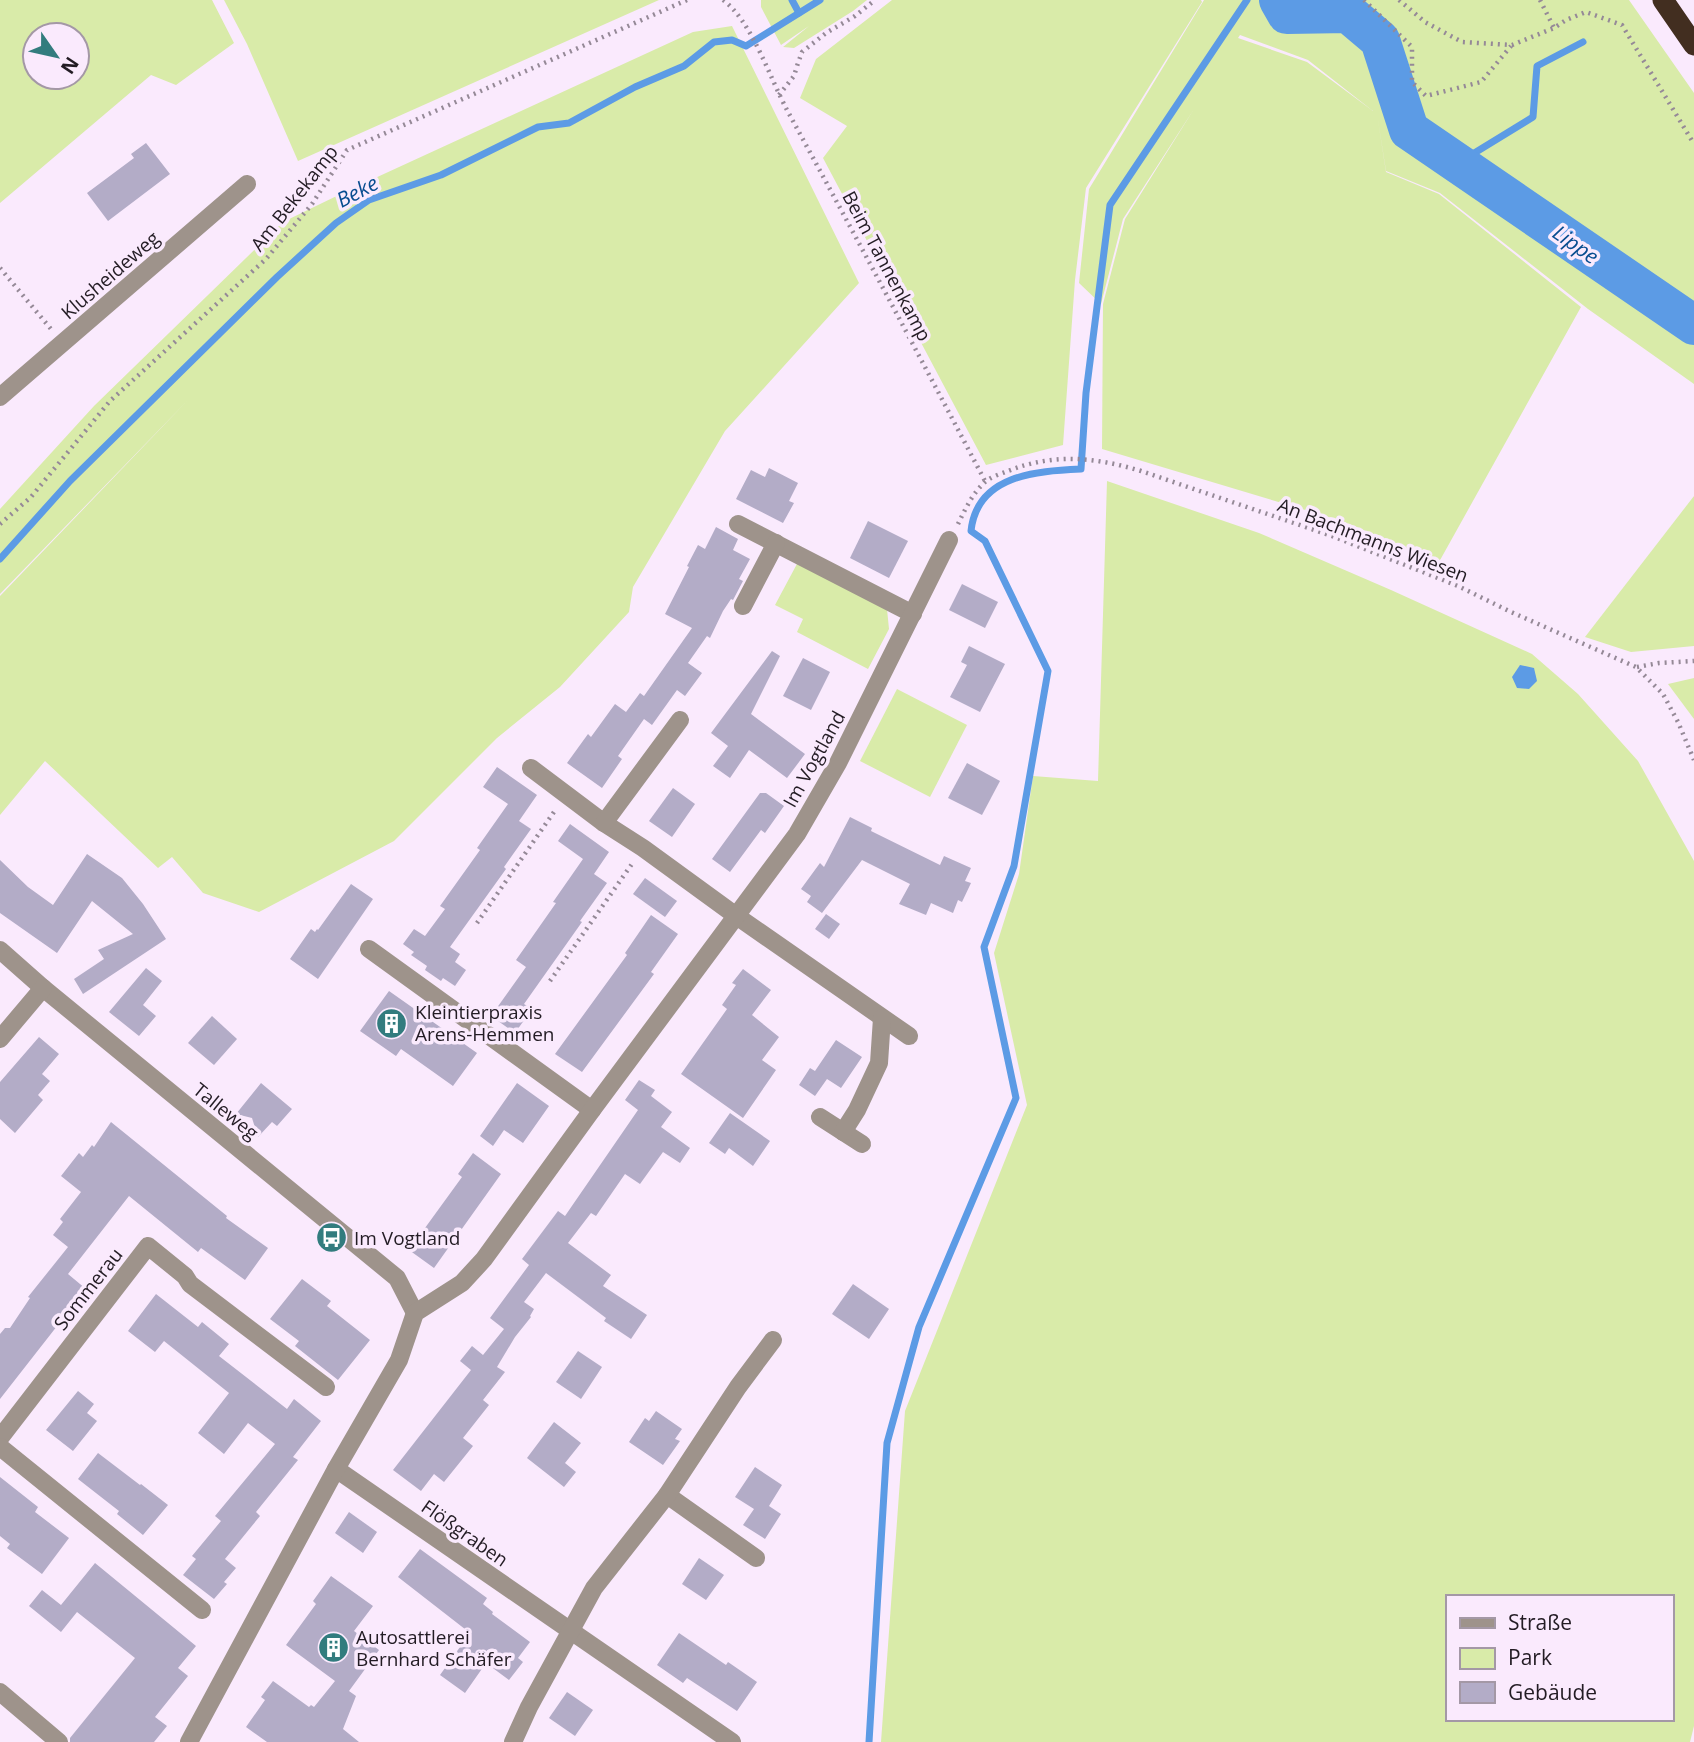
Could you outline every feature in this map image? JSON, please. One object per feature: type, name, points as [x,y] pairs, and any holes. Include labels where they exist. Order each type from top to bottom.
[{"type":"highway","points":[[1664,0],[1694,45]]},
{"type":"street","name":"Klusheideweg","points":[[0,397],[247,184]]},
{"type":"street","points":[[738,524],[913,614]]},
{"type":"street","name":"Im Vogtland","points":[[415,1313],[462,1283],[484,1259],[797,834],[838,763],[949,540]]},
{"type":"street","points":[[743,606],[776,543]]},
{"type":"street","points":[[604,823],[680,720]]},
{"type":"street","points":[[531,768],[604,823],[909,1036]]},
{"type":"street","points":[[369,949],[592,1110]]},
{"type":"street","name":"Talleweg","points":[[0,950],[397,1278],[415,1313]]},
{"type":"street","points":[[0,1039],[43,988]]},
{"type":"street","points":[[843,1132],[857,1110],[879,1063],[882,1018]]},
{"type":"street","points":[[820,1117],[862,1144]]},
{"type":"street","name":"Sommerau","points":[[0,1438],[148,1245],[185,1276],[190,1284],[326,1387]]},
{"type":"street","points":[[195,1739],[336,1469],[399,1360],[415,1313]]},
{"type":"street","points":[[513,1742],[528,1707],[594,1588],[667,1495],[738,1387],[773,1340]]},
{"type":"street","points":[[0,1447],[202,1610]]},
{"type":"street","name":"Flößgraben","points":[[336,1469],[732,1742]]},
{"type":"street","points":[[667,1495],[756,1558]]},
{"type":"street","points":[[0,1692],[59,1742]]},
{"type":"path","name":"Am Bekekamp","points":[[0,524],[31,497],[110,401],[265,259],[312,204],[347,150],[687,0]]},
{"type":"path","name":"Beim Tannenkamp","points":[[723,0],[732,6],[746,26],[779,95],[985,481]]},
{"type":"path","points":[[779,95],[794,76],[803,52],[875,0]]},
{"type":"path","points":[[1364,0],[1412,47],[1412,82],[1426,96],[1481,82],[1512,45]]},
{"type":"path","points":[[1399,0],[1425,22],[1462,42],[1512,45],[1586,12],[1622,25],[1694,144]]},
{"type":"path","points":[[1540,0],[1555,28]]},
{"type":"path","points":[[0,268],[63,343]]},
{"type":"path","name":"An Bachmanns Wiesen","points":[[985,481],[1022,465],[1068,458],[1092,459],[1140,471],[1332,536],[1458,586],[1636,667],[1663,694],[1694,760]]},
{"type":"path","points":[[949,540],[973,494],[985,481]]},
{"type":"path","points":[[1636,667],[1694,661]]},
{"type":"path","points":[[478,923],[566,794]]},
{"type":"path","points":[[550,981],[643,848]]},
{"type":"green space","points":[[0,0],[212,0],[234,43],[176,85],[151,75],[0,203]]},
{"type":"green space","points":[[224,0],[659,0],[298,161],[247,44]]},
{"type":"green space","points":[[761,0],[867,0],[794,48],[783,47],[809,26],[781,45],[761,7]]},
{"type":"green space","points":[[892,0],[1202,2],[1086,188],[1075,280],[1063,445],[986,465],[823,158],[847,126],[800,98],[816,59]]},
{"type":"green space","points":[[1204,0],[1629,0],[1694,93],[1694,384],[1588,309],[1440,193],[1386,171],[1377,114],[1386,172],[1439,194],[1581,307],[1439,562],[1342,521],[1102,449],[1103,304],[1125,219],[1194,109],[1123,219],[1101,304],[1079,283],[1089,189]],"holes":[[[1240,35],[1308,60],[1373,111],[1307,62],[1238,38]]]},
{"type":"green space","points":[[732,26],[859,283],[725,431],[633,587],[629,612],[560,687],[497,738],[394,841],[259,912],[203,893],[172,857],[158,868],[45,761],[0,815],[0,596],[188,400],[0,594],[0,509],[94,406],[283,222],[693,32]]},
{"type":"green space","points":[[1107,481],[1259,533],[1532,654],[1578,694],[1638,761],[1694,861],[1694,1726],[1690,1742],[881,1742],[905,1411],[1027,1105],[994,953],[1019,874],[1033,776],[1098,781]]},
{"type":"green space","points":[[1694,496],[1694,646],[1631,652],[1585,637]]},
{"type":"green space","points":[[798,562],[887,609],[889,629],[868,669],[797,632],[803,619],[775,605]]},
{"type":"green space","points":[[1694,678],[1694,719],[1668,684]]},
{"type":"green space","points":[[897,689],[967,725],[930,797],[860,761]]},
{"type":"water","points":[[1520,665],[1534,668],[1537,681],[1529,689],[1517,688],[1512,677]]},
{"type":"building","points":[[146,143],[170,174],[108,221],[87,193],[134,158],[131,154]]},
{"type":"building","points":[[769,468],[798,483],[789,501],[794,503],[783,523],[736,499],[751,470],[765,477]]},
{"type":"building","points":[[868,521],[908,541],[889,578],[850,558]]},
{"type":"building","points":[[716,527],[738,539],[733,550],[750,559],[739,579],[743,581],[733,600],[731,599],[723,611],[710,638],[707,636],[688,663],[702,673],[685,696],[677,690],[652,725],[644,719],[618,756],[622,759],[602,788],[567,763],[588,734],[591,737],[615,704],[626,712],[640,693],[644,696],[692,628],[665,614],[698,545],[705,549]]},
{"type":"building","points":[[962,584],[998,602],[985,628],[949,610]]},
{"type":"building","points":[[969,646],[1005,664],[980,712],[950,697],[967,665],[961,662]]},
{"type":"building","points":[[772,651],[780,656],[751,714],[805,754],[787,778],[749,750],[730,778],[713,766],[728,746],[711,733]]},
{"type":"building","points":[[803,658],[830,672],[811,710],[783,696]]},
{"type":"building","points":[[967,763],[1000,781],[982,815],[948,798]]},
{"type":"building","points":[[497,767],[537,795],[519,821],[531,829],[450,947],[460,954],[455,962],[466,970],[455,986],[443,978],[441,981],[425,970],[427,966],[411,955],[414,952],[403,944],[414,929],[425,936],[445,909],[440,906],[480,850],[477,848],[508,804],[483,787]]},
{"type":"building","points":[[673,788],[695,804],[672,837],[649,821]]},
{"type":"building","points":[[760,793],[766,793],[784,806],[765,833],[761,830],[730,872],[712,859]]},
{"type":"building","points":[[850,817],[872,828],[871,831],[940,865],[944,856],[971,868],[965,881],[971,883],[962,902],[958,900],[953,913],[931,903],[926,915],[899,904],[910,884],[862,860],[822,913],[807,902],[811,896],[801,889],[820,863],[824,867]]},
{"type":"building","points":[[570,824],[609,852],[594,874],[607,883],[524,1004],[532,1009],[515,1033],[491,1016],[526,967],[516,960],[583,859],[558,841]]},
{"type":"building","points":[[87,854],[122,878],[166,939],[83,994],[74,979],[104,959],[98,950],[133,934],[92,901],[57,953],[0,913],[0,860],[28,887],[53,905]]},
{"type":"building","points":[[645,878],[677,901],[665,917],[633,894]]},
{"type":"building","points":[[351,884],[373,899],[318,979],[290,959],[311,929],[315,932],[318,930]]},
{"type":"building","points":[[826,914],[840,924],[829,939],[815,929]]},
{"type":"building","points":[[651,915],[678,934],[651,972],[654,974],[582,1072],[555,1054],[627,955],[625,953]]},
{"type":"building","points":[[146,968],[162,981],[143,1005],[156,1016],[139,1036],[109,1012]]},
{"type":"building","points":[[743,969],[771,990],[752,1015],[779,1037],[762,1060],[776,1070],[743,1118],[681,1074],[727,1009],[722,1005],[736,985],[732,983]]},
{"type":"building","points":[[389,991],[477,1053],[453,1086],[401,1049],[396,1056],[360,1031]]},
{"type":"building","points":[[212,1016],[237,1039],[214,1065],[188,1043]]},
{"type":"building","points":[[39,1037],[59,1054],[42,1074],[50,1081],[38,1095],[43,1100],[15,1133],[0,1119],[0,1082]]},
{"type":"building","points":[[836,1040],[862,1057],[841,1088],[827,1079],[815,1096],[799,1085],[810,1068],[815,1071]]},
{"type":"building","points":[[639,1080],[655,1090],[651,1096],[672,1112],[661,1127],[690,1148],[680,1163],[663,1152],[640,1184],[625,1174],[596,1216],[591,1213],[568,1243],[611,1275],[603,1286],[647,1315],[631,1339],[604,1321],[606,1318],[546,1273],[524,1302],[534,1309],[497,1367],[505,1372],[483,1400],[489,1405],[463,1438],[473,1446],[444,1482],[434,1474],[421,1491],[393,1470],[471,1370],[460,1361],[472,1346],[483,1355],[504,1329],[490,1318],[529,1265],[522,1259],[558,1211],[565,1216],[638,1110],[625,1100]]},
{"type":"building","points":[[261,1083],[292,1109],[277,1126],[272,1122],[258,1137],[252,1118],[236,1114]]},
{"type":"building","points":[[517,1083],[549,1106],[523,1143],[504,1130],[493,1146],[480,1136]]},
{"type":"building","points":[[730,1113],[770,1141],[753,1166],[729,1148],[725,1154],[709,1143]]},
{"type":"building","points":[[111,1122],[227,1216],[226,1218],[268,1248],[245,1280],[201,1248],[198,1252],[129,1196],[68,1274],[86,1289],[0,1399],[0,1334],[5,1328],[10,1328],[30,1298],[28,1297],[68,1247],[53,1235],[63,1222],[60,1219],[81,1192],[61,1176],[79,1153],[83,1157],[92,1145],[94,1147]]},
{"type":"building","points":[[473,1153],[501,1174],[434,1268],[409,1250],[462,1177],[458,1174]]},
{"type":"building","points":[[302,1279],[331,1301],[327,1306],[370,1340],[338,1380],[295,1346],[299,1341],[270,1319]]},
{"type":"building","points":[[853,1284],[889,1309],[869,1339],[832,1314]]},
{"type":"building","points":[[156,1294],[198,1327],[202,1322],[229,1344],[219,1356],[287,1409],[294,1399],[321,1421],[293,1457],[298,1460],[256,1512],[260,1516],[225,1559],[236,1568],[214,1599],[183,1575],[196,1559],[192,1556],[221,1521],[215,1516],[275,1444],[248,1423],[224,1454],[198,1433],[229,1393],[164,1341],[155,1352],[128,1331]]},
{"type":"building","points":[[578,1351],[602,1367],[581,1399],[556,1382]]},
{"type":"building","points":[[78,1391],[94,1404],[87,1413],[97,1421],[73,1451],[46,1430]]},
{"type":"building","points":[[656,1411],[682,1429],[675,1439],[680,1441],[663,1465],[629,1442],[645,1418],[649,1421]]},
{"type":"building","points":[[554,1422],[581,1443],[565,1463],[576,1472],[564,1487],[527,1458]]},
{"type":"building","points":[[98,1453],[168,1505],[143,1535],[117,1514],[119,1511],[78,1479]]},
{"type":"building","points":[[755,1467],[782,1485],[769,1506],[781,1514],[765,1539],[743,1525],[754,1509],[735,1497]]},
{"type":"building","points":[[0,1477],[38,1507],[35,1512],[69,1538],[42,1574],[7,1548],[10,1544],[0,1536]]},
{"type":"building","points":[[349,1512],[377,1532],[363,1553],[335,1533]]},
{"type":"building","points":[[420,1549],[487,1598],[483,1604],[492,1614],[530,1642],[518,1658],[523,1662],[509,1680],[486,1663],[465,1693],[440,1675],[470,1633],[398,1577]]},
{"type":"building","points":[[699,1558],[724,1575],[706,1600],[682,1584]]},
{"type":"building","points":[[95,1563],[196,1646],[178,1668],[188,1676],[155,1717],[167,1726],[154,1742],[70,1742],[70,1738],[135,1658],[77,1612],[61,1632],[29,1606],[42,1590],[61,1605]]},
{"type":"building","points":[[331,1576],[373,1606],[354,1631],[379,1650],[349,1691],[356,1696],[343,1729],[359,1742],[267,1742],[246,1727],[265,1700],[261,1697],[273,1681],[309,1707],[314,1707],[335,1681],[286,1645],[316,1604],[313,1601]]},
{"type":"building","points":[[679,1633],[757,1682],[737,1711],[687,1678],[683,1683],[657,1665]]},
{"type":"building","points":[[567,1692],[593,1710],[575,1736],[549,1718]]},
{"type":"waterway","points":[[792,0],[799,13]]},
{"type":"waterway","name":"Beke","points":[[0,559],[70,481],[277,277],[336,223],[369,200],[441,175],[538,127],[569,123],[635,87],[684,66],[714,42],[732,40],[746,46],[820,0]]},
{"type":"waterway","points":[[869,1742],[887,1443],[919,1327],[1016,1098],[984,947],[1014,866],[1048,671],[985,541],[971,531],[976,512],[984,498],[997,487],[1028,475],[1081,469],[1086,393],[1110,205],[1247,0]]},
{"type":"waterway","name":"Lippe","points":[[1279,0],[1287,14],[1348,13],[1380,40],[1409,130],[1694,325]]},
{"type":"waterway","name":"Lippe","points":[[1458,163],[1533,117],[1537,66],[1583,42]]},
{"type":"place","name":"Kleintierpraxis Arens-Hemmen","points":[[392,1023]]},
{"type":"place","name":"Im Vogtland","points":[[331,1238]]},
{"type":"place","name":"Autosattlerei Bernhard Schäfer","points":[[333,1648]]}]
